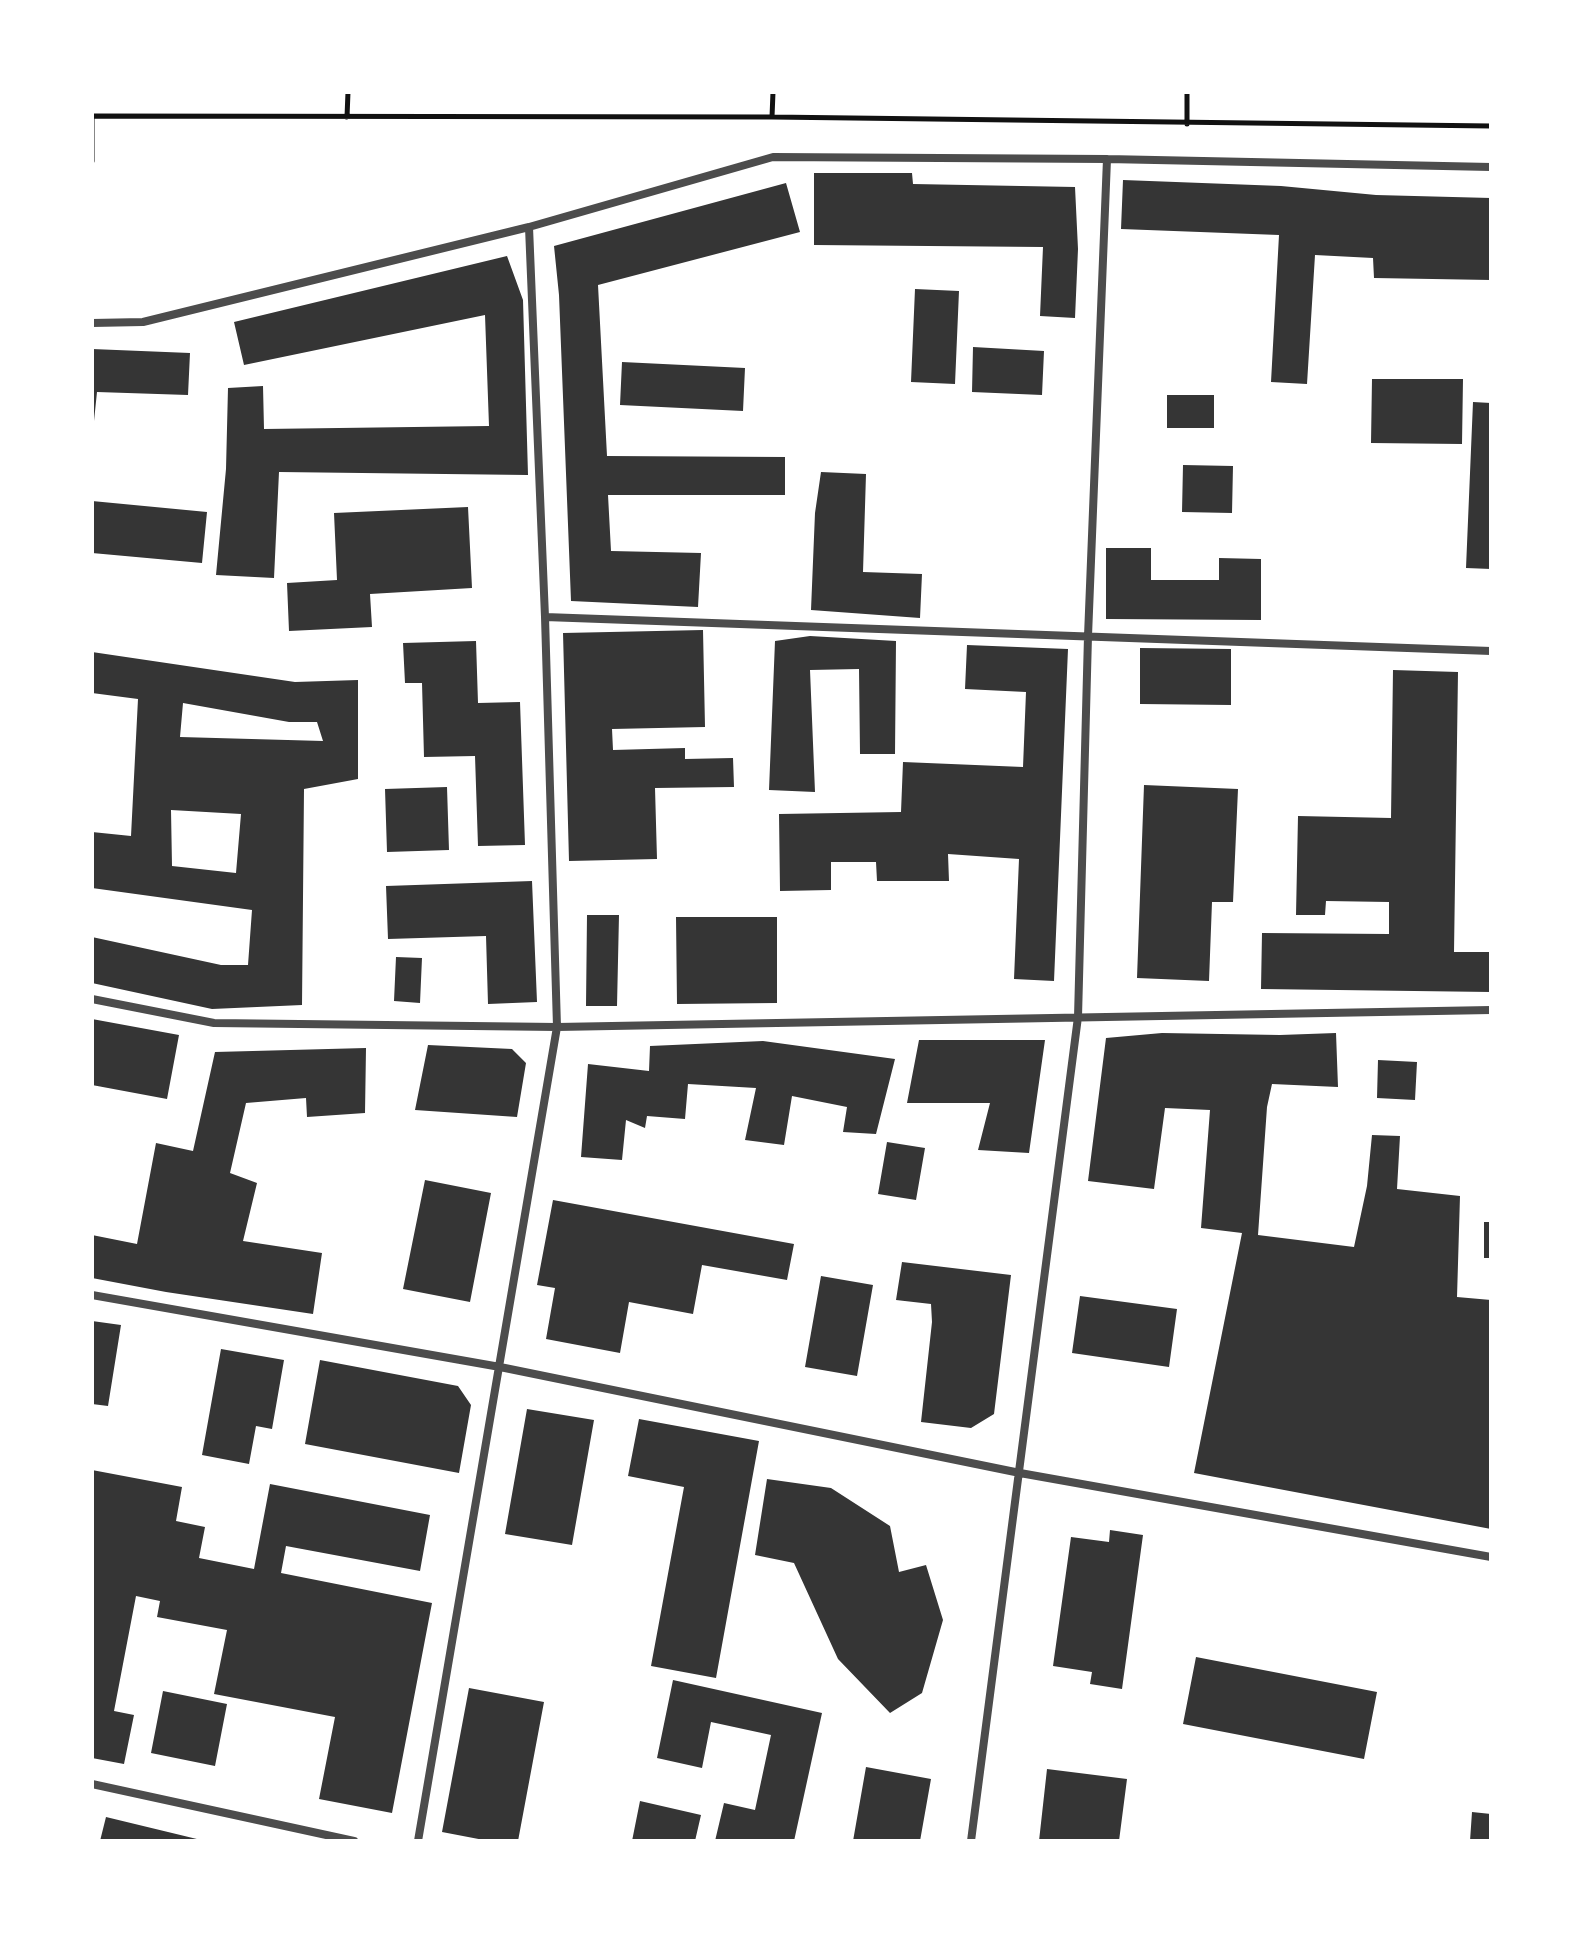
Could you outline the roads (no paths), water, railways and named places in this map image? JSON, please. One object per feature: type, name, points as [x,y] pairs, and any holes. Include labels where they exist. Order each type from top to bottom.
[{"type":"street","points":[[92,323],[143,322],[529,227],[773,157],[1107,159],[1491,167]]},
{"type":"street","points":[[971,1841],[1078,1017],[1088,636],[1107,159]]},
{"type":"street","points":[[418,1841],[557,1027],[529,227]]},
{"type":"street","points":[[545,617],[1491,651]]},
{"type":"street","points":[[92,999],[214,1023],[557,1027],[1491,1010]]},
{"type":"street","points":[[92,1295],[500,1367],[1020,1473],[1491,1557]]},
{"type":"street","points":[[92,1784],[354,1841]]}]
